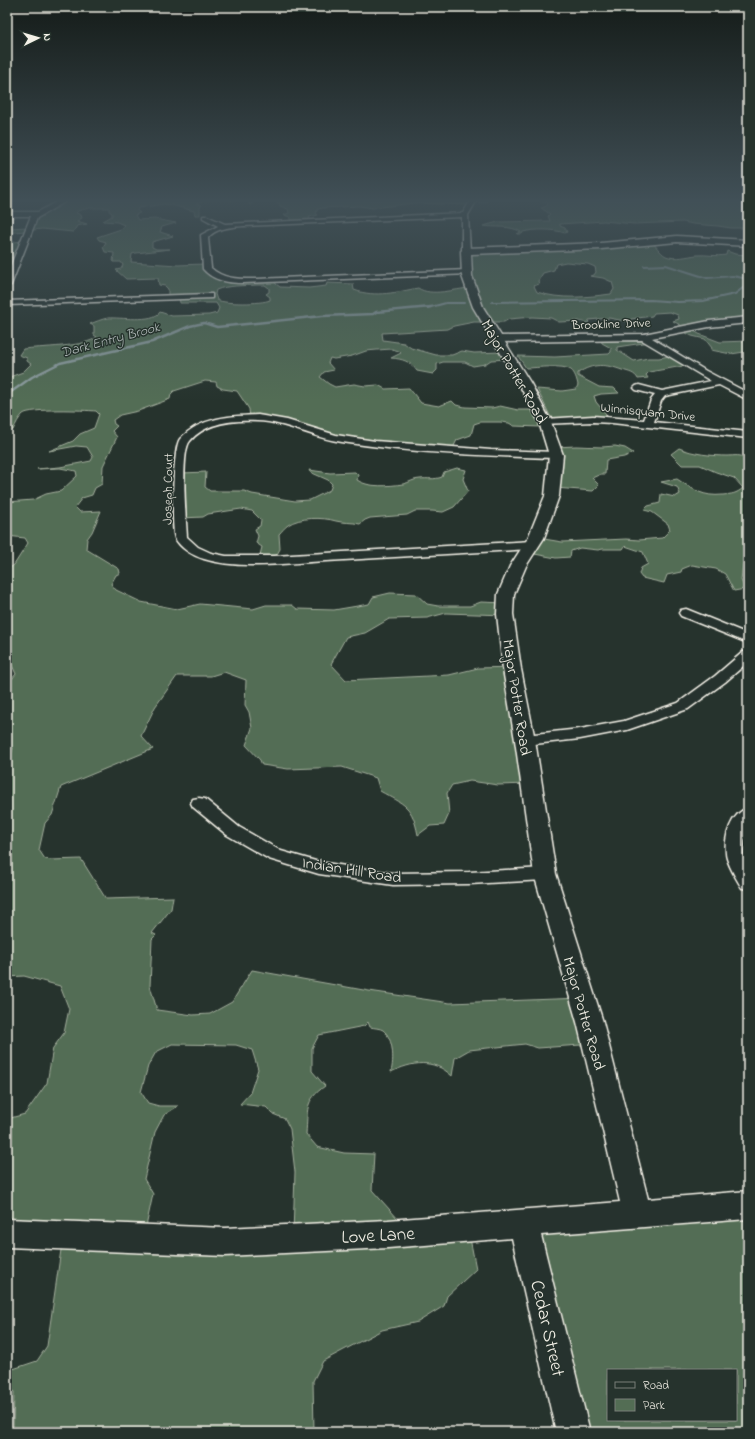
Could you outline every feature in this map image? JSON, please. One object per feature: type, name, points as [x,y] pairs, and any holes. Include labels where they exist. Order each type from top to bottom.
[{"type":"street","points":[[7,285],[14,267]]},
{"type":"street","points":[[207,267],[209,272],[214,275],[228,280],[252,281],[467,272]]},
{"type":"street","name":"Major Potter Road","points":[[467,267],[470,288],[478,307],[525,384],[545,422],[556,455],[552,496],[536,538],[518,566],[506,594],[505,614],[512,669],[525,740],[545,874],[590,1022],[638,1215]]},
{"type":"street","points":[[7,303],[209,296]]},
{"type":"street","name":"Brookline Drive","points":[[498,339],[644,337],[709,324],[748,320]]},
{"type":"street","points":[[644,337],[748,397]]},
{"type":"street","points":[[639,388],[662,394],[720,382]]},
{"type":"street","points":[[648,423],[656,400],[662,394]]},
{"type":"street","name":"Joseph Court","points":[[532,545],[274,560],[226,560],[207,556],[194,550],[186,544],[181,537],[179,495],[180,458],[183,442],[192,432],[209,424],[226,419],[258,418],[283,422],[335,438],[375,444],[491,453],[556,455]]},
{"type":"street","name":"Winnisquam Drive","points":[[545,422],[593,419],[648,423],[748,435]]},
{"type":"street","points":[[686,613],[748,639]]},
{"type":"street","points":[[525,740],[580,734],[627,725],[683,706],[720,679],[748,655]]},
{"type":"street","name":"Indian Hill Road","points":[[199,804],[233,831],[275,855],[319,868],[393,878],[469,878],[545,874]]},
{"type":"street","points":[[748,814],[738,825],[734,854],[748,883]]},
{"type":"street","name":"Love Lane","points":[[7,1233],[225,1242],[388,1234],[748,1206]]},
{"type":"street","name":"Cedar Street","points":[[524,1224],[573,1432]]},
{"type":"green space","points":[[122,267],[205,267],[206,272],[230,279],[275,279],[276,284],[280,287],[309,288],[326,286],[327,283],[353,284],[354,290],[370,294],[378,294],[418,288],[423,291],[443,292],[470,288],[468,267],[555,267],[554,270],[543,273],[538,281],[539,284],[534,286],[537,292],[546,295],[564,297],[584,297],[611,294],[614,289],[612,282],[603,278],[590,276],[594,275],[596,272],[595,267],[748,267],[748,320],[689,328],[699,334],[720,342],[748,341],[748,353],[744,352],[731,354],[711,350],[712,348],[705,339],[692,336],[680,330],[686,328],[673,321],[679,319],[678,315],[670,312],[654,313],[652,316],[631,319],[630,322],[609,318],[589,320],[588,323],[579,321],[559,322],[551,318],[532,317],[509,319],[504,322],[474,322],[454,326],[448,329],[382,333],[383,340],[404,343],[411,348],[436,355],[452,355],[462,351],[474,353],[502,352],[507,359],[491,360],[485,364],[473,366],[465,362],[443,362],[437,364],[437,370],[433,374],[417,371],[406,361],[391,358],[401,353],[399,351],[392,349],[366,351],[352,356],[334,359],[330,358],[328,363],[334,370],[324,372],[320,377],[335,387],[354,384],[365,386],[378,385],[385,389],[409,388],[421,403],[439,406],[452,401],[456,405],[465,407],[492,408],[500,406],[518,410],[533,410],[540,427],[514,426],[509,423],[500,422],[480,422],[474,424],[471,435],[457,440],[452,450],[378,444],[329,436],[250,418],[249,409],[237,391],[223,389],[217,386],[216,382],[205,381],[174,391],[171,394],[170,399],[138,411],[120,415],[113,420],[114,424],[117,426],[112,431],[117,437],[103,466],[102,484],[95,488],[92,495],[82,498],[75,507],[80,512],[101,511],[92,532],[87,539],[86,549],[119,569],[120,573],[116,575],[111,584],[116,590],[141,602],[177,609],[200,604],[253,609],[266,605],[292,605],[297,609],[334,610],[369,604],[373,597],[390,593],[416,594],[427,604],[438,606],[470,606],[481,602],[505,603],[506,615],[446,613],[427,618],[389,619],[365,633],[346,637],[331,664],[346,680],[449,675],[478,668],[513,667],[529,784],[498,785],[470,781],[452,785],[447,793],[449,814],[444,825],[430,826],[418,835],[416,825],[410,812],[401,803],[380,791],[376,778],[342,767],[288,769],[262,765],[260,760],[246,745],[252,728],[249,712],[245,705],[246,680],[224,672],[211,676],[177,676],[155,707],[141,736],[153,749],[61,787],[52,815],[45,823],[39,850],[45,859],[81,859],[106,899],[173,897],[171,909],[152,933],[156,935],[152,939],[150,986],[157,1010],[193,1015],[210,1014],[232,1002],[252,970],[369,991],[450,1003],[582,998],[595,1044],[538,1048],[525,1044],[469,1050],[455,1058],[452,1076],[445,1070],[430,1064],[415,1064],[391,1072],[393,1056],[391,1044],[387,1034],[379,1028],[370,1027],[368,1022],[364,1026],[319,1035],[312,1048],[312,1071],[325,1086],[313,1096],[310,1101],[307,1112],[306,1134],[317,1147],[344,1153],[374,1154],[372,1190],[408,1230],[468,1228],[476,1269],[447,1296],[444,1306],[418,1322],[382,1330],[323,1361],[313,1381],[314,1432],[29,1432],[13,1427],[14,1392],[7,1381],[7,1371],[37,1361],[47,1346],[62,1243],[7,1230],[7,1119],[25,1114],[47,1083],[53,1048],[64,1033],[69,1009],[60,986],[24,976],[7,977],[7,769],[13,748],[7,745],[7,685],[16,674],[10,661],[7,660],[7,617],[12,612],[7,597],[7,570],[14,565],[28,543],[25,538],[7,536],[7,502],[33,500],[46,494],[61,491],[77,476],[76,471],[60,468],[37,469],[60,467],[91,461],[93,457],[87,447],[76,446],[49,451],[73,441],[80,434],[94,428],[99,414],[96,411],[81,410],[46,410],[28,412],[21,416],[13,430],[7,431],[7,378],[23,372],[31,364],[27,361],[27,358],[19,355],[23,349],[83,343],[97,337],[94,335],[94,326],[90,324],[101,320],[108,318],[136,319],[150,317],[160,312],[172,316],[209,315],[217,313],[219,308],[216,303],[180,303],[179,297],[168,297],[168,289],[165,286],[159,285],[158,278],[126,279],[116,270],[121,269]],"holes":[[[265,285],[269,288],[269,292],[266,294],[270,297],[270,300],[251,303],[235,303],[217,300],[215,294],[216,290],[231,286]],[[172,1044],[236,1045],[252,1050],[258,1069],[250,1093],[240,1104],[266,1107],[273,1114],[285,1119],[290,1129],[295,1172],[293,1235],[144,1236],[153,1194],[144,1179],[155,1132],[164,1115],[178,1106],[159,1106],[148,1103],[141,1092],[148,1066],[156,1052]]]},
{"type":"green space","points":[[643,336],[650,342],[617,347],[617,350],[634,361],[675,355],[689,365],[649,372],[646,375],[648,378],[638,379],[632,373],[605,366],[589,367],[578,373],[578,376],[599,387],[614,388],[619,393],[594,396],[596,402],[607,417],[555,418],[550,416],[537,389],[562,391],[576,389],[578,385],[575,375],[571,370],[562,367],[526,368],[518,356],[555,357],[609,354],[611,352],[611,348],[602,343],[600,337]]},
{"type":"green space","points":[[615,446],[625,448],[633,453],[624,457],[606,460],[605,474],[592,478],[599,485],[593,491],[555,488],[555,447]]},
{"type":"green space","points":[[679,448],[690,452],[721,456],[740,456],[748,459],[748,562],[743,564],[741,580],[745,589],[734,591],[725,574],[716,569],[692,565],[682,569],[681,572],[667,575],[664,583],[642,578],[639,574],[641,568],[648,564],[643,552],[625,546],[623,549],[598,550],[580,548],[571,551],[570,557],[556,558],[529,553],[538,538],[562,542],[662,538],[670,530],[668,524],[652,512],[644,510],[648,506],[660,503],[661,494],[675,497],[680,494],[677,487],[661,482],[677,479],[699,492],[710,495],[731,494],[743,488],[734,478],[700,465],[682,465],[671,454]]},
{"type":"green space","points":[[457,468],[466,470],[463,479],[468,491],[454,507],[443,512],[415,511],[407,515],[370,518],[360,524],[318,518],[298,520],[288,525],[279,534],[280,549],[275,558],[259,559],[262,547],[256,543],[258,536],[255,529],[260,526],[261,520],[252,511],[241,509],[208,514],[203,517],[181,518],[182,473],[206,472],[205,487],[210,491],[244,491],[252,494],[295,501],[310,500],[330,490],[332,484],[328,480],[310,472],[309,470],[330,473],[355,472],[358,475],[357,480],[362,483],[386,486],[403,484],[418,479],[439,478],[442,477],[444,472]]},
{"type":"green space","points":[[748,1204],[748,1432],[576,1432],[530,1223]]},
{"type":"waterway","points":[[673,267],[707,278],[733,276],[748,279]]},
{"type":"waterway","name":"Dark Entry Brook","points":[[492,302],[651,300],[678,302],[703,301],[735,294],[748,284]]},
{"type":"waterway","name":"Dark Entry Brook","points":[[431,307],[446,303],[464,303]]},
{"type":"waterway","name":"Dark Entry Brook","points":[[7,395],[32,377],[60,363],[152,342],[190,326],[204,323],[217,327],[322,316],[373,314],[376,312],[431,307]]}]
